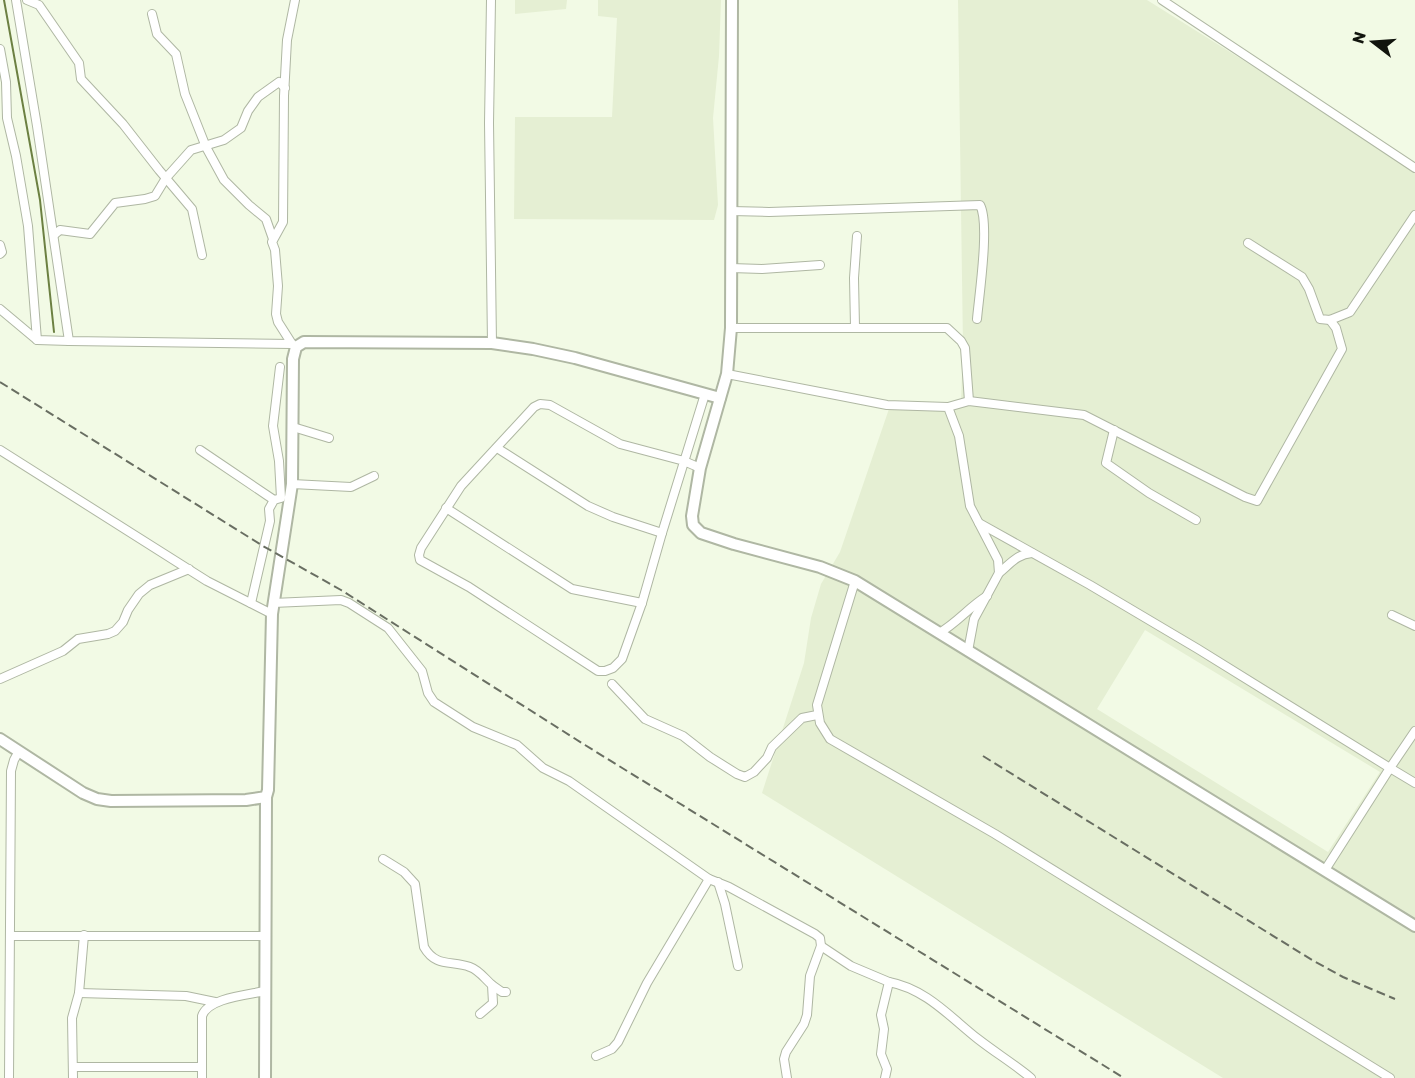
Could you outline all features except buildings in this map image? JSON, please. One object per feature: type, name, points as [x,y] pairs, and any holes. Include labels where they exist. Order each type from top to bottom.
[{"type":"street","points":[[16,0],[69,341]]},
{"type":"street","points":[[27,0],[39,5],[79,63],[81,79],[123,124],[192,209],[202,255]]},
{"type":"street","points":[[273,239],[283,222],[287,40],[295,0]]},
{"type":"street","points":[[491,0],[489,123],[492,343]]},
{"type":"street","points":[[732,0],[731,328],[727,374],[700,468],[692,516],[693,525],[701,532],[734,544],[820,567],[855,581],[1415,926]]},
{"type":"street","points":[[1162,0],[1415,168]]},
{"type":"street","points":[[152,14],[157,34],[176,54],[185,94],[206,147],[224,180],[266,219],[275,250],[278,286],[276,314],[278,322],[294,346],[292,484],[273,608],[266,797],[265,1078]]},
{"type":"street","points":[[0,49],[6,82],[7,118],[28,226],[37,340]]},
{"type":"street","points":[[54,235],[60,230],[90,234],[115,203],[145,200],[155,196],[166,178],[191,150],[224,140],[241,128],[248,111],[258,98],[279,82],[285,87]]},
{"type":"street","points":[[731,211],[980,206],[984,231],[976,319]]},
{"type":"street","points":[[1248,243],[1302,277],[1320,319],[1329,320],[1350,312],[1415,215]]},
{"type":"street","points":[[855,327],[856,236]]},
{"type":"street","points":[[0,245],[2,252],[0,254]]},
{"type":"street","points":[[731,268],[762,269],[820,265]]},
{"type":"street","points":[[0,309],[37,340],[294,346],[309,341],[492,343],[574,358],[720,398]]},
{"type":"street","points":[[727,374],[887,405],[948,407],[969,401],[1084,415],[1257,501],[1342,349],[1336,328],[1329,320]]},
{"type":"street","points":[[731,328],[947,328],[965,348],[969,401]]},
{"type":"street","points":[[251,603],[270,521],[269,509],[274,500],[281,498],[279,461],[273,426],[280,368]]},
{"type":"street","points":[[700,468],[684,461],[620,444],[550,405],[540,404],[534,407],[462,486],[418,555],[420,560],[469,587],[598,671],[605,671],[619,664],[642,603],[662,533],[684,461],[705,394]]},
{"type":"street","points":[[948,407],[959,436],[970,506],[998,560],[999,573]]},
{"type":"street","points":[[293,427],[329,438]]},
{"type":"street","points":[[1114,430],[1106,463],[1149,493],[1196,520]]},
{"type":"street","points":[[497,448],[588,506],[662,533]]},
{"type":"street","points":[[0,450],[207,581],[251,603],[273,608],[341,600],[350,603],[388,628],[422,671],[428,693],[434,702],[473,727],[516,745],[543,768],[569,781],[709,879],[815,934],[820,938],[821,946],[810,976],[807,1015],[784,1059],[787,1078]]},
{"type":"street","points":[[200,450],[274,500]]},
{"type":"street","points":[[292,484],[351,487],[374,476]]},
{"type":"street","points":[[446,508],[572,589],[642,603]]},
{"type":"street","points":[[979,523],[1198,649],[1415,783]]},
{"type":"street","points":[[968,651],[974,619],[999,573],[1024,553],[1034,553]]},
{"type":"street","points":[[0,679],[63,651],[83,638],[115,631],[144,590],[162,579],[189,569]]},
{"type":"street","points":[[855,581],[820,691],[817,715],[824,732],[830,739],[996,834],[1390,1078]]},
{"type":"street","points":[[939,633],[952,626],[972,605],[988,596]]},
{"type":"street","points":[[1392,615],[1415,626]]},
{"type":"street","points":[[612,684],[645,719],[683,736],[710,757],[745,777],[754,772],[767,758],[772,747],[802,718],[817,715]]},
{"type":"street","points":[[1325,870],[1415,731]]},
{"type":"street","points":[[0,739],[83,793],[97,799],[111,801],[235,800],[266,797]]},
{"type":"street","points":[[9,1078],[11,771],[19,751]]},
{"type":"street","points":[[383,859],[404,872],[415,884],[424,947],[428,955],[445,963],[477,970],[492,985],[506,992]]},
{"type":"street","points":[[596,1056],[612,1049],[618,1042],[647,983],[709,879]]},
{"type":"street","points":[[718,882],[738,966]]},
{"type":"street","points":[[73,1078],[72,1018],[79,993],[84,935]]},
{"type":"street","points":[[11,936],[265,936]]},
{"type":"street","points":[[821,946],[851,966],[890,982],[906,985],[932,1000],[992,1050],[1031,1078]]},
{"type":"street","points":[[0,978],[9,978]]},
{"type":"street","points":[[885,1078],[887,1069],[881,1053],[884,1029],[880,1016],[890,982]]},
{"type":"street","points":[[480,1014],[493,1003],[492,985]]},
{"type":"street","points":[[79,993],[186,996],[214,1002],[265,991]]},
{"type":"street","points":[[201,1078],[202,1016],[206,1008],[214,1002]]},
{"type":"street","points":[[74,1067],[202,1066]]},
{"type":"shaded area","points":[[515,0],[567,0],[566,9],[515,14]]},
{"type":"shaded area","points":[[598,0],[721,0],[713,118],[718,205],[714,220],[514,219],[515,117],[612,117],[617,18],[598,16]]},
{"type":"shaded area","points":[[958,0],[1147,0],[1415,168],[1415,1078],[1223,1078],[762,793],[804,663],[811,618],[821,584],[840,552],[891,403],[927,406],[961,401],[963,347]],"holes":[[[1145,630],[1380,772],[1328,852],[1097,709]]]},
{"type":"waterway","points":[[4,0],[40,200],[54,332]]},
{"type":"railway","points":[[0,382],[263,546],[341,590],[585,745],[1124,1078]]},
{"type":"railway","points":[[983,756],[1312,960],[1343,977],[1395,999]]}]
